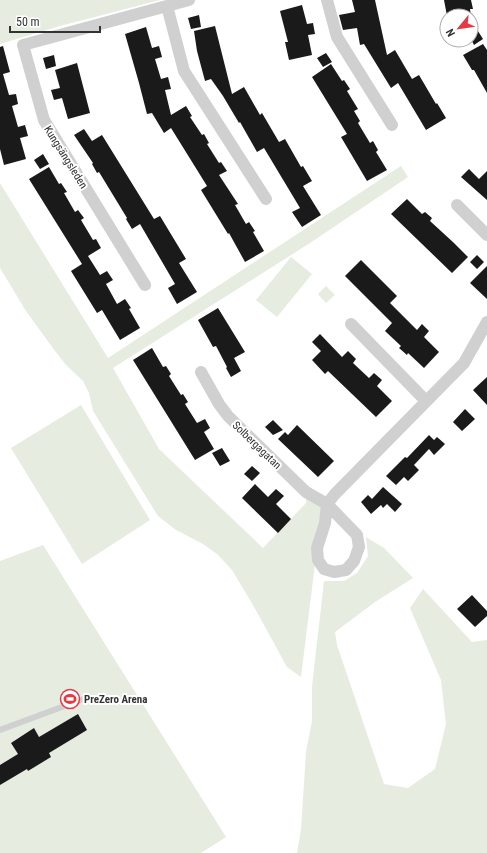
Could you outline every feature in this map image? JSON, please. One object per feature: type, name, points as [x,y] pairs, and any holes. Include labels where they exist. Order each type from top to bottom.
[{"type":"street","name":"Kungsängsleden","points":[[145,286],[44,120],[23,45],[188,0]]},
{"type":"street","points":[[327,0],[337,37],[392,125]]},
{"type":"street","points":[[167,6],[184,71],[266,199]]},
{"type":"street","points":[[457,205],[487,235]]},
{"type":"street","points":[[327,504],[335,494],[464,363],[487,322]]},
{"type":"street","points":[[351,324],[426,401]]},
{"type":"street","name":"Solbergagatan","points":[[201,372],[219,404],[228,416],[306,492],[327,504],[358,536],[359,547],[354,561],[346,570],[334,572],[324,569],[318,560],[317,548],[325,523],[327,504]]},
{"type":"lane","points":[[0,730],[86,698]]},
{"type":"shaded area","points":[[0,0],[160,0],[60,26],[0,44]]},
{"type":"shaded area","points":[[401,166],[408,177],[310,243],[113,368],[159,449],[263,548],[306,503],[306,492],[327,504],[317,548],[301,677],[287,667],[232,570],[217,554],[203,544],[176,530],[158,516],[93,411],[89,393],[83,381],[66,365],[26,311],[0,268],[0,183],[108,358]]},
{"type":"shaded area","points":[[291,257],[312,274],[277,317],[256,300]]},
{"type":"shaded area","points":[[326,286],[335,295],[326,303],[318,294]]},
{"type":"shaded area","points":[[81,405],[150,520],[82,564],[11,448]]},
{"type":"shaded area","points":[[366,537],[384,548],[413,578],[375,602],[335,632],[337,645],[384,784],[408,788],[435,769],[446,724],[441,680],[410,608],[423,589],[472,642],[487,640],[487,853],[297,853],[301,830],[306,752],[312,721],[312,687],[324,581],[344,581],[357,573],[368,556]]},
{"type":"shaded area","name":"PreZero Arena","points":[[43,545],[226,837],[201,853],[0,853],[0,561]]},
{"type":"building","points":[[352,0],[375,0],[387,55],[395,50],[412,79],[419,75],[446,118],[426,130],[398,83],[391,88],[364,44],[360,45],[357,28],[343,30],[339,15],[355,12]]},
{"type":"building","points":[[444,0],[471,0],[473,8],[446,8]]},
{"type":"building","points":[[302,5],[307,24],[313,23],[315,34],[308,35],[312,55],[289,60],[285,42],[288,42],[280,11]]},
{"type":"building","points":[[199,15],[201,27],[191,29],[188,18]]},
{"type":"building","points":[[215,26],[232,94],[244,87],[260,115],[262,113],[279,142],[285,139],[301,167],[303,166],[312,181],[303,186],[321,215],[302,227],[292,212],[300,208],[264,148],[257,152],[240,122],[239,123],[211,79],[205,81],[197,51],[194,31]]},
{"type":"building","points":[[146,27],[152,48],[159,46],[162,57],[155,59],[161,79],[168,77],[171,89],[165,90],[171,115],[186,106],[192,116],[190,117],[202,135],[204,134],[209,143],[207,144],[219,163],[221,162],[227,171],[219,175],[238,204],[235,205],[246,224],[249,222],[255,231],[253,232],[264,251],[245,262],[229,233],[228,234],[201,190],[207,186],[171,128],[164,133],[152,113],[147,114],[125,34]]},
{"type":"building","points":[[479,33],[483,39],[479,42]]},
{"type":"building","points":[[483,44],[487,50],[487,93],[474,70],[472,70],[463,55],[476,48],[479,48],[479,46]]},
{"type":"building","points":[[3,46],[10,72],[3,74],[9,95],[16,94],[18,104],[12,106],[18,127],[25,125],[28,136],[20,138],[26,159],[4,165],[0,149],[0,47]]},
{"type":"building","points":[[326,53],[332,62],[323,67],[317,58]]},
{"type":"building","points":[[54,55],[56,66],[46,69],[43,58]]},
{"type":"building","points":[[77,63],[90,113],[68,119],[62,98],[54,100],[51,90],[60,88],[55,70]]},
{"type":"building","points":[[331,64],[342,81],[344,80],[350,89],[347,91],[358,109],[354,111],[360,121],[358,123],[370,143],[373,141],[378,150],[376,152],[387,170],[367,181],[341,137],[347,134],[312,77]]},
{"type":"building","points":[[84,129],[92,141],[102,135],[154,219],[160,216],[186,259],[179,263],[197,292],[177,304],[168,288],[175,284],[140,224],[132,229],[99,172],[97,173],[92,164],[93,163],[74,135]]},
{"type":"building","points":[[43,154],[49,164],[40,169],[34,160]]},
{"type":"building","points":[[49,167],[59,184],[61,183],[67,192],[64,193],[75,212],[78,210],[84,218],[81,220],[93,240],[96,239],[101,248],[88,256],[100,275],[107,271],[113,280],[106,284],[117,304],[125,299],[140,328],[120,340],[102,310],[97,313],[71,271],[82,264],[29,179]]},
{"type":"building","points":[[469,169],[479,179],[487,171],[487,200],[461,177]]},
{"type":"building","points":[[407,199],[422,214],[425,212],[432,218],[430,221],[468,257],[452,273],[391,214]]},
{"type":"building","points":[[477,255],[484,262],[477,269],[470,262]]},
{"type":"building","points":[[361,260],[397,296],[390,303],[417,330],[422,324],[429,331],[424,337],[439,352],[424,368],[408,353],[407,355],[399,348],[401,346],[385,331],[392,323],[345,276]]},
{"type":"building","points":[[487,266],[487,299],[470,283]]},
{"type":"building","points":[[218,308],[245,352],[234,358],[241,371],[231,377],[216,346],[213,347],[198,320]]},
{"type":"building","points":[[320,334],[342,357],[348,351],[356,359],[353,363],[369,378],[374,373],[382,380],[377,386],[392,401],[376,417],[328,371],[325,374],[312,360],[321,351],[312,342]]},
{"type":"building","points":[[152,348],[163,367],[166,366],[171,374],[169,376],[181,395],[183,394],[188,402],[185,404],[197,423],[205,419],[210,428],[204,432],[214,449],[195,460],[133,360]]},
{"type":"building","points":[[487,377],[487,405],[473,390]]},
{"type":"building","points":[[465,409],[475,419],[462,431],[453,422]]},
{"type":"building","points":[[273,420],[283,430],[273,435],[265,427]]},
{"type":"building","points":[[297,425],[334,461],[318,477],[278,439],[285,432],[288,435]]},
{"type":"building","points":[[429,435],[434,440],[437,437],[445,444],[434,455],[429,449],[414,465],[419,470],[408,481],[404,477],[396,485],[386,476],[405,457],[407,458]]},
{"type":"building","points":[[222,448],[230,461],[220,466],[212,453]]},
{"type":"building","points":[[252,466],[260,473],[252,481],[244,474]]},
{"type":"building","points":[[255,484],[268,497],[276,489],[284,496],[276,504],[291,519],[278,533],[242,498]]},
{"type":"building","points":[[383,487],[402,504],[395,512],[387,504],[383,508],[381,505],[371,514],[361,502],[368,495],[372,499]]},
{"type":"building","points":[[472,595],[487,611],[487,616],[475,627],[457,609]]},
{"type":"building","points":[[78,714],[87,730],[49,753],[51,757],[28,771],[27,769],[0,785],[0,765],[18,754],[11,743],[34,728],[39,737]]},
{"type":"place","name":"PreZero Arena","points":[[70,699]]}]
